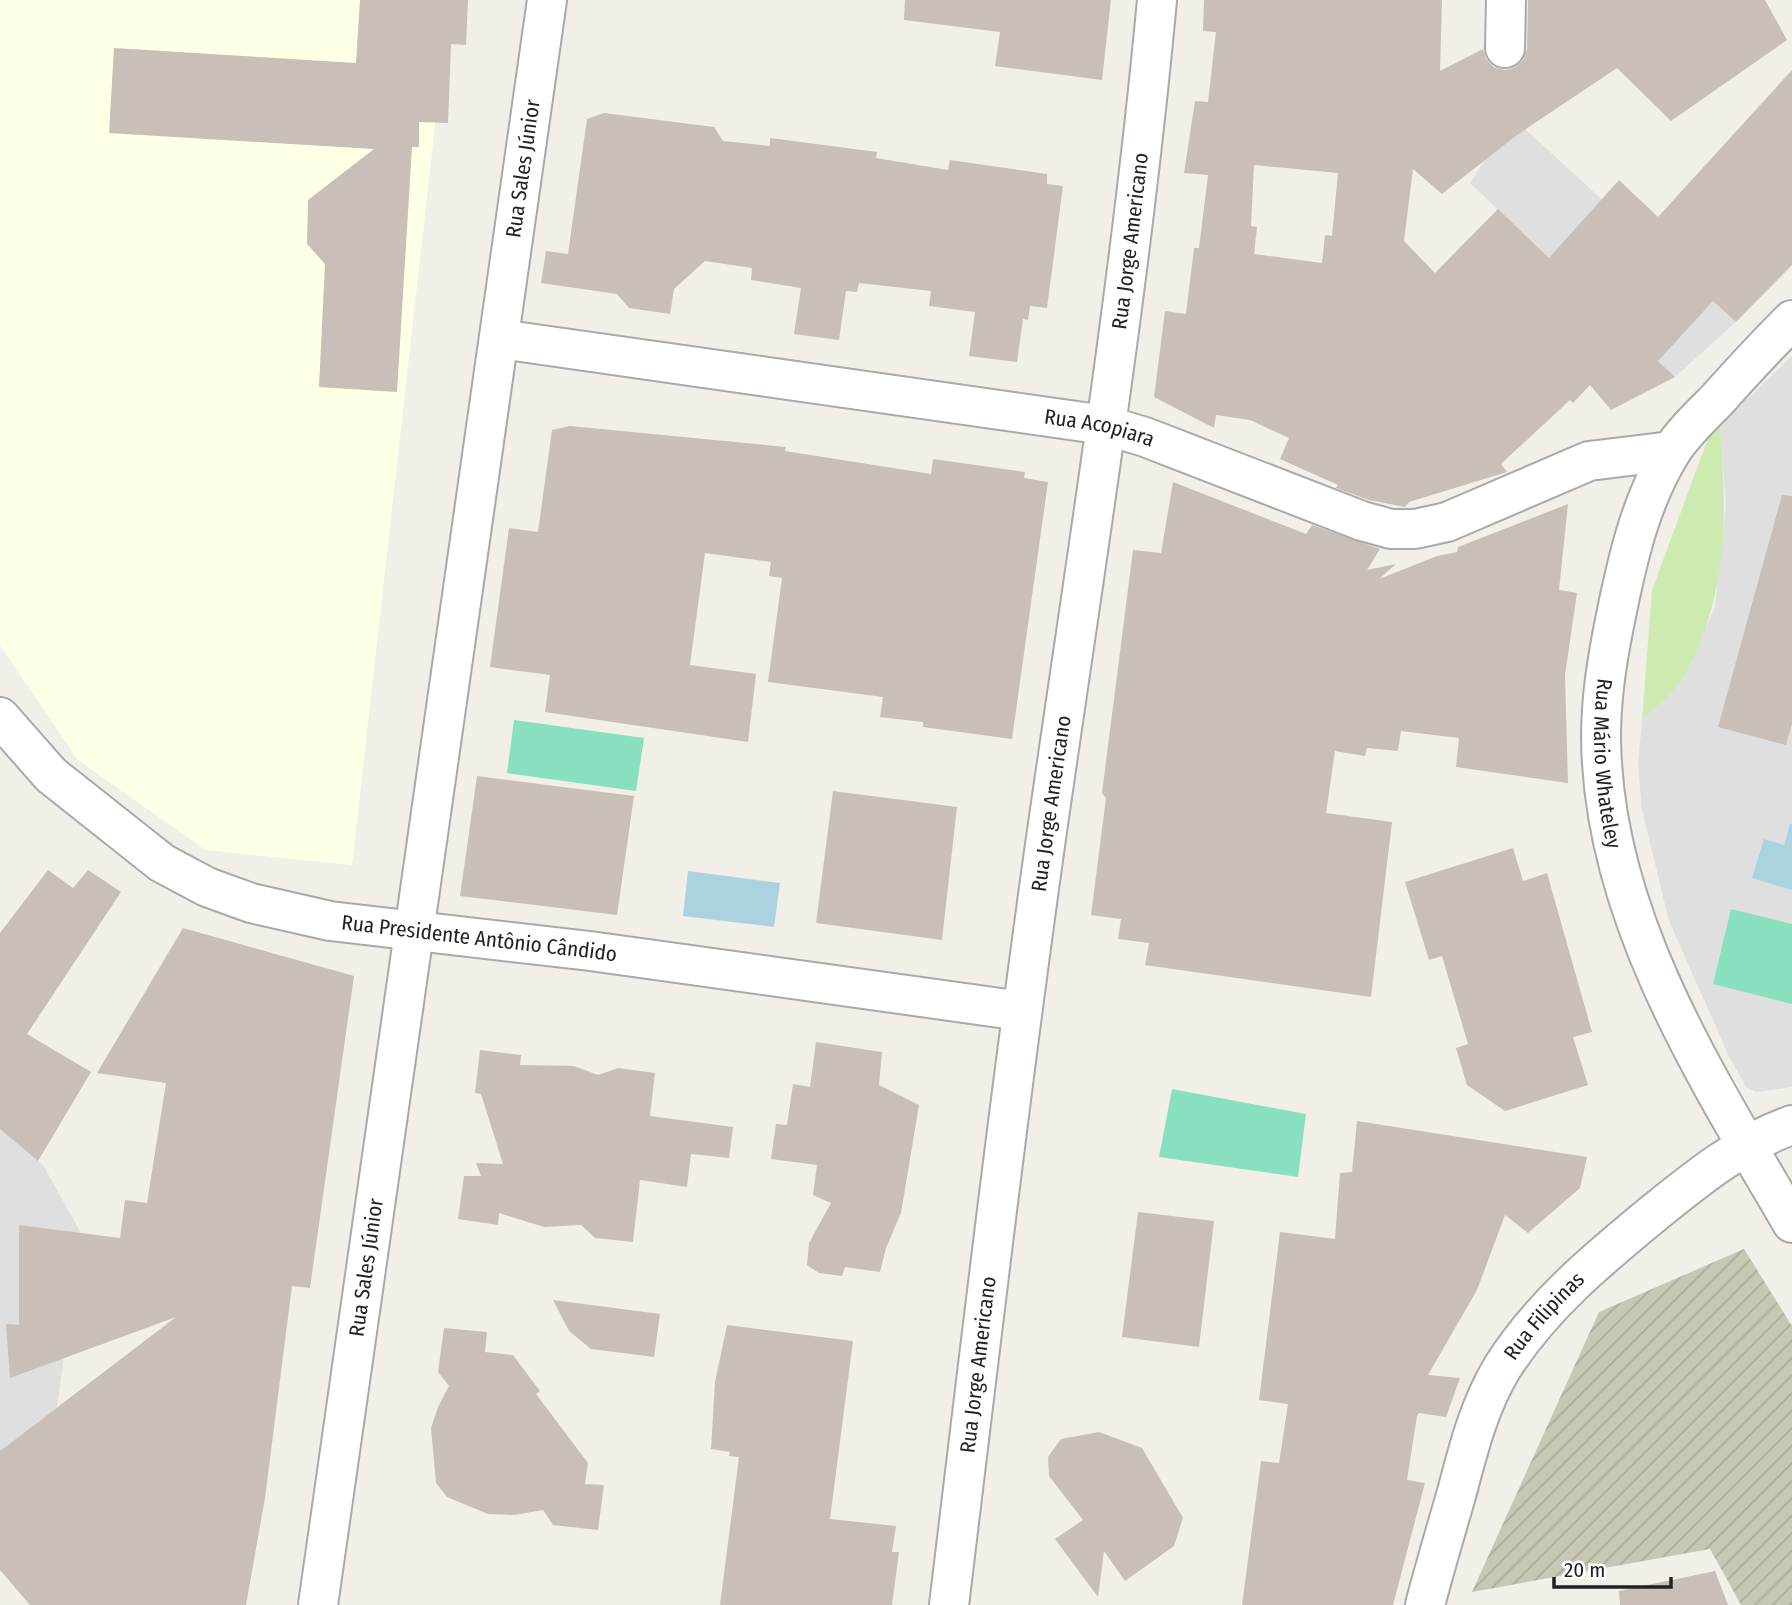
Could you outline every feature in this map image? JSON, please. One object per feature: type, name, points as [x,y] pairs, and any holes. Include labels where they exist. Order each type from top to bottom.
[{"type":"street","name":"Rua Sales Júnior","points":[[318,1605],[547,0]]},
{"type":"street","name":"Rua Jorge Americano","points":[[949,1605],[1022,1011],[1105,425],[1147,104],[1157,0]]},
{"type":"street","points":[[1505,48],[1506,0]]},
{"type":"street","name":"Rua Mário Whateley","points":[[1792,320],[1671,451],[1640,516],[1609,645],[1601,704],[1602,764],[1611,830],[1629,900],[1650,957],[1695,1052],[1792,1223]]},
{"type":"street","name":"Rua Acopiara","points":[[500,339],[1105,425],[1146,438],[1362,522],[1391,529],[1415,529],[1447,522],[1588,460],[1671,451]]},
{"type":"street","name":"Rua Presidente Antônio Cândido","points":[[0,717],[51,775],[162,863],[207,887],[251,903],[330,920],[590,950],[1022,1011]]},
{"type":"street","name":"Rua Filipinas","points":[[1426,1605],[1469,1449],[1502,1369],[1528,1333],[1598,1259],[1703,1174],[1748,1146],[1792,1125]]},
{"type":"shaded area","points":[[0,0],[449,0],[352,865],[206,850],[78,760],[0,645]]},
{"type":"shaded area","points":[[1525,129],[1736,322],[1675,377],[1470,183],[1485,160]]},
{"type":"shaded area","points":[[1792,356],[1792,1087],[1756,1092],[1746,1087],[1728,1054],[1669,921],[1642,810],[1638,764],[1642,720],[1682,679],[1715,607],[1726,504],[1720,425]]},
{"type":"shaded area","points":[[0,1129],[43,1165],[81,1233],[57,1407],[0,1451]]},
{"type":"shaded area","points":[[1744,1249],[1792,1326],[1792,1605],[1741,1605],[1710,1549],[1472,1592],[1599,1312]]},
{"type":"green space","points":[[1720,425],[1723,523],[1717,586],[1709,617],[1683,677],[1670,694],[1642,720],[1652,590],[1709,436]]},
{"type":"green space","points":[[514,720],[644,738],[636,791],[507,773]]},
{"type":"green space","points":[[1731,909],[1792,924],[1792,1004],[1713,984]]},
{"type":"green space","points":[[1172,1089],[1306,1114],[1298,1177],[1159,1157]]},
{"type":"water","points":[[1790,824],[1792,890],[1752,878],[1764,839],[1784,845]]},
{"type":"water","points":[[688,871],[780,883],[774,927],[683,916]]},
{"type":"building","points":[[360,0],[468,0],[466,45],[451,44],[448,123],[419,122],[419,147],[412,147],[397,392],[319,387],[325,264],[307,244],[308,200],[374,149],[109,133],[114,48],[356,63]]},
{"type":"building","points":[[905,0],[1111,0],[1102,80],[995,66],[1000,32],[904,20]]},
{"type":"building","points":[[1204,0],[1442,0],[1440,71],[1483,49],[1486,59],[1494,67],[1505,70],[1516,67],[1523,60],[1527,49],[1528,0],[1765,0],[1787,40],[1671,121],[1617,68],[1517,135],[1442,194],[1413,169],[1404,241],[1435,273],[1498,209],[1549,258],[1619,180],[1658,217],[1792,70],[1792,265],[1736,322],[1713,301],[1658,361],[1675,377],[1611,410],[1590,385],[1573,403],[1570,400],[1501,464],[1507,472],[1409,502],[1405,507],[1369,500],[1336,488],[1338,485],[1280,459],[1289,438],[1250,420],[1216,415],[1214,428],[1154,397],[1165,311],[1186,314],[1194,248],[1199,248],[1208,175],[1184,173],[1195,101],[1208,102],[1216,32],[1203,31]],"holes":[[[1254,165],[1338,173],[1332,236],[1325,235],[1322,263],[1254,254],[1257,227],[1251,226]]]},
{"type":"building","points":[[604,113],[714,127],[723,141],[770,146],[770,138],[877,152],[876,158],[948,170],[950,160],[1047,174],[1047,184],[1063,186],[1047,308],[1030,306],[1028,320],[1023,319],[1017,362],[969,356],[975,312],[929,306],[931,291],[859,283],[857,292],[846,291],[839,340],[794,334],[801,288],[751,280],[752,268],[705,261],[674,289],[670,314],[629,308],[617,294],[541,283],[546,251],[568,254],[587,119]]},
{"type":"building","points":[[570,426],[786,447],[785,451],[931,474],[933,459],[1025,472],[1024,478],[1048,482],[1012,739],[923,727],[923,722],[880,717],[883,697],[768,682],[782,578],[769,576],[771,562],[705,553],[690,665],[756,674],[748,742],[545,712],[550,675],[490,667],[509,528],[538,532],[552,430]]},
{"type":"building","points":[[1173,482],[1306,534],[1312,525],[1380,549],[1367,570],[1396,564],[1379,579],[1437,556],[1457,552],[1458,547],[1568,504],[1559,590],[1577,593],[1565,675],[1568,783],[1456,767],[1459,738],[1401,731],[1398,751],[1367,748],[1365,756],[1335,751],[1326,813],[1392,822],[1371,997],[1145,965],[1149,943],[1118,939],[1121,919],[1091,915],[1106,798],[1102,793],[1133,550],[1161,553]]},
{"type":"building","points":[[1782,495],[1792,496],[1792,724],[1786,745],[1718,727]]},
{"type":"building","points":[[477,776],[634,796],[617,915],[460,896]]},
{"type":"building","points":[[833,791],[957,807],[942,940],[816,923]]},
{"type":"building","points":[[1513,848],[1523,881],[1547,873],[1592,1032],[1573,1037],[1588,1085],[1505,1111],[1467,1085],[1456,1048],[1468,1044],[1442,956],[1429,960],[1405,882]]},
{"type":"building","points":[[48,870],[73,888],[88,870],[121,892],[27,1034],[91,1072],[38,1161],[0,1129],[0,933]]},
{"type":"building","points":[[183,928],[354,976],[310,1288],[292,1286],[265,1498],[246,1605],[30,1605],[0,1570],[0,1451],[176,1317],[10,1378],[6,1324],[19,1325],[19,1225],[120,1238],[125,1200],[147,1203],[166,1083],[97,1073]]},
{"type":"building","points":[[816,1042],[882,1052],[879,1085],[919,1105],[901,1213],[886,1248],[880,1272],[845,1267],[842,1276],[819,1273],[807,1265],[809,1243],[831,1203],[813,1195],[817,1165],[771,1159],[776,1124],[787,1125],[793,1084],[810,1087]]},
{"type":"building","points":[[480,1050],[521,1055],[520,1065],[574,1066],[598,1075],[618,1068],[655,1073],[650,1116],[733,1127],[729,1158],[691,1154],[687,1187],[640,1180],[633,1242],[595,1238],[581,1225],[544,1227],[499,1213],[498,1225],[458,1219],[464,1176],[481,1176],[476,1163],[503,1164],[481,1094],[475,1093]]},
{"type":"building","points":[[1357,1121],[1587,1157],[1580,1188],[1528,1233],[1505,1215],[1477,1290],[1428,1375],[1460,1378],[1446,1417],[1419,1413],[1417,1416],[1407,1480],[1425,1483],[1393,1605],[1242,1605],[1261,1461],[1279,1463],[1288,1404],[1259,1400],[1280,1232],[1335,1239],[1340,1173],[1352,1172]]},
{"type":"building","points":[[1138,1212],[1214,1221],[1199,1347],[1122,1337]]},
{"type":"building","points":[[553,1300],[660,1314],[654,1357],[591,1349],[569,1331]]},
{"type":"building","points":[[727,1325],[853,1341],[830,1519],[896,1526],[892,1552],[899,1552],[892,1605],[720,1605],[739,1457],[729,1456],[730,1452],[711,1449],[715,1382]]},
{"type":"building","points":[[444,1328],[487,1332],[485,1352],[513,1355],[540,1391],[536,1394],[588,1463],[585,1484],[604,1485],[598,1530],[553,1525],[543,1510],[514,1515],[488,1514],[447,1497],[436,1483],[431,1428],[449,1386],[438,1372]]},
{"type":"building","points":[[1099,1432],[1142,1448],[1183,1518],[1174,1546],[1125,1581],[1104,1551],[1098,1597],[1055,1539],[1083,1520],[1049,1476],[1048,1457],[1061,1439]]},
{"type":"building","points":[[1715,1571],[1728,1605],[1620,1605],[1619,1591]]}]
